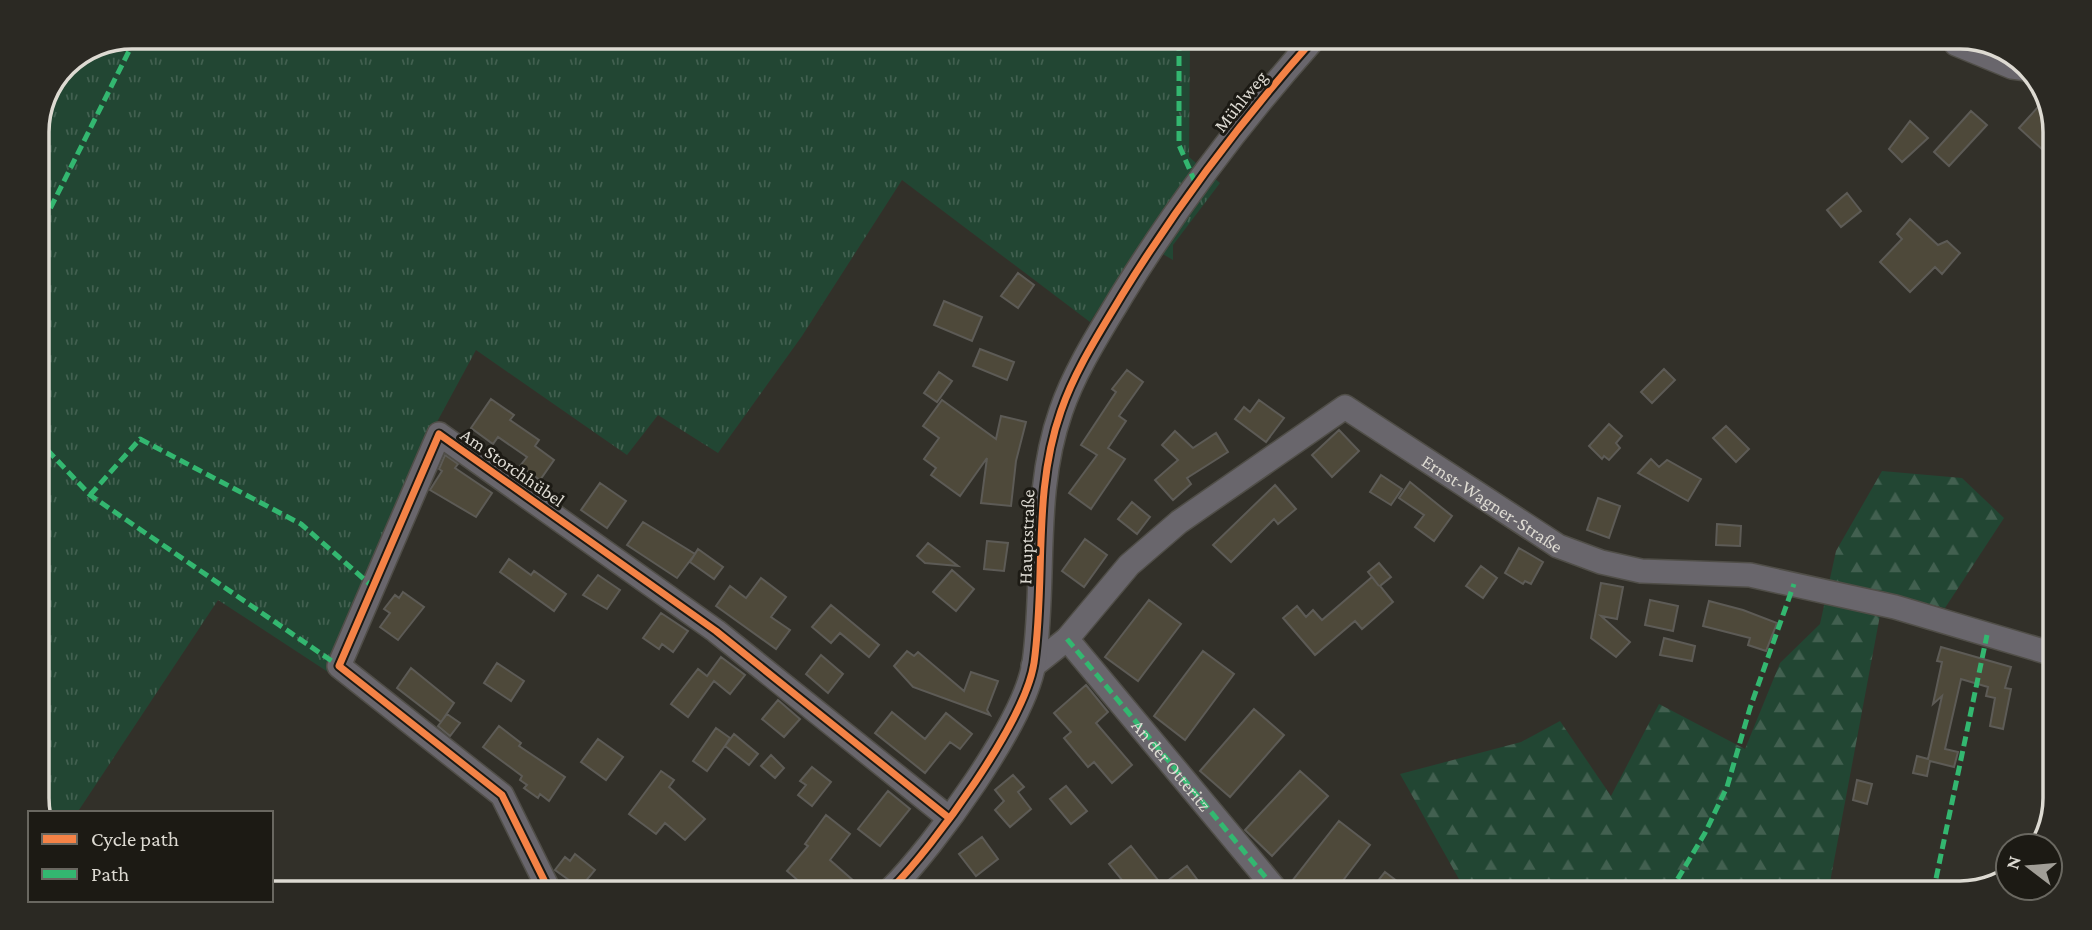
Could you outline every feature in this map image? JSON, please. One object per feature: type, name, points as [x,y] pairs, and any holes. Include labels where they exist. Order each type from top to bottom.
[{"type":"street","name":"Mühlweg","points":[[1195,182],[1264,94],[1305,49]]},
{"type":"street","points":[[1972,50],[2010,66]]},
{"type":"street","name":"Hauptstraße","points":[[898,881],[949,818],[996,748],[1033,666],[1040,601],[1039,527],[1044,471],[1061,411],[1095,339],[1195,182]]},
{"type":"street","name":"Ernst-Wagner-Straße","points":[[1033,666],[1067,639],[1129,565],[1179,522],[1345,407],[1548,540],[1601,562],[1641,571],[1750,575],[1895,607],[2043,651]]},
{"type":"street","name":"Am Storchhübel","points":[[545,881],[502,795],[339,666],[439,434],[716,631],[949,818]]},
{"type":"street","name":"An der Otteritz","points":[[1067,639],[1269,881]]},
{"type":"green space","points":[[132,49],[1190,49],[1189,157],[1220,183],[1173,245],[1173,260],[1142,242],[1090,322],[902,180],[802,336],[718,453],[658,415],[627,455],[476,350],[431,433],[328,672],[218,600],[78,811],[50,811],[49,127],[55,100],[63,86],[73,73],[100,55]]},
{"type":"green space","points":[[1882,471],[1962,478],[2004,518],[1945,608],[1884,594],[1830,881],[1460,881],[1400,774],[1521,742],[1560,721],[1611,796],[1659,704],[1745,749],[1780,663],[1820,624],[1836,551]]},
{"type":"building","points":[[2038,107],[2043,127],[2043,150],[2019,128]]},
{"type":"building","points":[[1971,111],[1987,125],[1949,166],[1934,152]]},
{"type":"building","points":[[1910,121],[1928,138],[1902,162],[1889,149]]},
{"type":"building","points":[[1847,193],[1861,211],[1841,227],[1827,210]]},
{"type":"building","points":[[1910,219],[1938,245],[1947,241],[1960,253],[1942,274],[1935,267],[1910,292],[1880,262],[1902,239],[1897,234]]},
{"type":"building","points":[[1018,273],[1034,285],[1018,308],[1001,296]]},
{"type":"building","points":[[944,301],[982,317],[972,341],[934,325]]},
{"type":"building","points":[[980,349],[1014,362],[1007,380],[973,366]]},
{"type":"building","points":[[1664,369],[1675,380],[1652,403],[1641,392]]},
{"type":"building","points":[[1127,370],[1143,382],[1119,416],[1126,421],[1108,448],[1125,459],[1091,509],[1069,493],[1097,455],[1081,445],[1116,392],[1112,389]]},
{"type":"building","points":[[939,372],[952,381],[937,402],[924,393]]},
{"type":"building","points":[[491,399],[514,415],[510,420],[539,440],[535,446],[554,460],[540,480],[520,466],[527,457],[498,437],[493,444],[471,428]]},
{"type":"building","points":[[942,400],[996,439],[1001,416],[1026,422],[1016,461],[1011,506],[981,503],[987,458],[960,496],[931,475],[936,468],[924,459],[939,438],[923,426]]},
{"type":"building","points":[[1259,400],[1284,418],[1266,442],[1235,419],[1244,407],[1250,412]]},
{"type":"building","points":[[1609,424],[1622,436],[1616,443],[1620,448],[1609,460],[1604,456],[1602,459],[1589,446]]},
{"type":"building","points":[[1726,426],[1749,449],[1736,462],[1713,438]]},
{"type":"building","points":[[1339,430],[1359,451],[1332,477],[1312,455]]},
{"type":"building","points":[[1175,431],[1193,448],[1216,433],[1228,452],[1187,478],[1191,484],[1173,500],[1155,480],[1178,460],[1162,445]]},
{"type":"building","points":[[445,455],[458,464],[455,468],[492,493],[476,517],[430,490],[442,471],[439,469]]},
{"type":"building","points":[[1651,459],[1659,467],[1667,460],[1701,479],[1688,501],[1638,473]]},
{"type":"building","points":[[1381,475],[1402,489],[1391,505],[1370,492]]},
{"type":"building","points":[[1410,482],[1452,516],[1434,541],[1415,527],[1424,515],[1399,498]]},
{"type":"building","points":[[600,483],[626,501],[607,528],[581,510]]},
{"type":"building","points":[[1275,485],[1296,509],[1278,524],[1274,519],[1231,562],[1213,545]]},
{"type":"building","points":[[1598,498],[1620,506],[1609,538],[1587,530]]},
{"type":"building","points":[[1132,502],[1150,517],[1137,534],[1118,519]]},
{"type":"building","points":[[643,522],[695,554],[677,578],[627,545]]},
{"type":"building","points":[[1717,524],[1741,526],[1740,546],[1716,545]]},
{"type":"building","points":[[1085,539],[1107,555],[1084,587],[1062,571]]},
{"type":"building","points":[[987,541],[1008,543],[1004,571],[984,569]]},
{"type":"building","points":[[928,543],[958,566],[925,563],[917,556]]},
{"type":"building","points":[[1519,548],[1543,562],[1531,584],[1525,581],[1523,584],[1505,573]]},
{"type":"building","points":[[698,549],[723,567],[714,579],[690,562]]},
{"type":"building","points":[[509,559],[531,575],[534,571],[566,594],[554,611],[500,572]]},
{"type":"building","points":[[1379,563],[1391,577],[1380,586],[1393,602],[1362,629],[1355,621],[1315,655],[1283,618],[1297,606],[1306,617],[1313,610],[1322,620],[1372,577],[1368,572]]},
{"type":"building","points":[[1481,566],[1497,578],[1483,598],[1466,586]]},
{"type":"building","points":[[952,570],[974,589],[956,611],[933,592]]},
{"type":"building","points":[[598,575],[620,590],[607,609],[583,595]]},
{"type":"building","points":[[761,578],[786,597],[771,617],[790,630],[776,649],[716,606],[730,586],[746,598]]},
{"type":"building","points":[[1601,583],[1623,587],[1617,619],[1601,616],[1630,642],[1616,657],[1591,638]]},
{"type":"building","points":[[403,592],[424,607],[398,640],[380,627],[390,613],[384,609],[395,595],[399,598]]},
{"type":"building","points":[[1149,600],[1181,624],[1138,681],[1105,657]]},
{"type":"building","points":[[1650,600],[1678,606],[1673,631],[1645,625]]},
{"type":"building","points":[[1709,601],[1777,623],[1766,651],[1748,645],[1750,638],[1703,626]]},
{"type":"building","points":[[831,605],[879,645],[869,657],[840,633],[831,643],[812,627]]},
{"type":"building","points":[[661,613],[688,631],[673,652],[662,644],[659,649],[643,638]]},
{"type":"building","points":[[1664,638],[1695,646],[1692,661],[1660,655]]},
{"type":"building","points":[[1941,647],[2011,667],[2005,688],[2011,689],[2003,729],[1990,726],[1995,698],[1986,696],[1988,687],[1961,679],[1945,749],[1958,752],[1954,767],[1930,761],[1927,776],[1913,773],[1917,756],[1928,759],[1942,696],[1933,704],[1942,662],[1937,661]]},
{"type":"building","points":[[907,651],[914,656],[918,652],[964,691],[971,672],[998,681],[987,710],[990,715],[913,687],[894,666]]},
{"type":"building","points":[[1203,651],[1234,674],[1185,740],[1154,716]]},
{"type":"building","points":[[821,655],[843,674],[828,693],[806,674]]},
{"type":"building","points":[[721,657],[745,675],[730,694],[714,681],[688,717],[671,704],[698,669],[707,676]]},
{"type":"building","points":[[497,663],[524,681],[511,701],[484,683]]},
{"type":"building","points":[[411,668],[454,703],[441,722],[397,688]]},
{"type":"building","points":[[1086,685],[1108,712],[1096,723],[1132,765],[1112,783],[1094,762],[1088,767],[1064,738],[1071,732],[1054,713]]},
{"type":"building","points":[[778,700],[800,719],[784,737],[762,719]]},
{"type":"building","points":[[1254,709],[1284,735],[1230,797],[1200,771]]},
{"type":"building","points":[[892,712],[925,739],[946,713],[972,734],[960,749],[950,742],[925,773],[875,733]]},
{"type":"building","points":[[447,714],[460,723],[450,736],[438,726]]},
{"type":"building","points":[[499,726],[521,743],[519,746],[565,777],[549,801],[540,794],[538,798],[524,788],[527,785],[520,780],[522,776],[483,747]]},
{"type":"building","points":[[716,728],[730,738],[707,771],[693,761]]},
{"type":"building","points":[[734,734],[758,754],[749,765],[725,746]]},
{"type":"building","points":[[598,739],[623,757],[606,780],[581,762]]},
{"type":"building","points":[[771,755],[784,768],[775,778],[761,766]]},
{"type":"building","points":[[812,767],[831,782],[812,806],[798,795],[806,785],[800,781]]},
{"type":"building","points":[[661,771],[674,780],[669,787],[705,819],[685,840],[665,823],[656,834],[629,814]]},
{"type":"building","points":[[1300,771],[1328,796],[1272,856],[1245,830]]},
{"type":"building","points":[[1013,775],[1024,787],[1018,792],[1031,809],[1010,827],[995,810],[1004,801],[995,790]]},
{"type":"building","points":[[1857,780],[1872,784],[1867,804],[1853,800]]},
{"type":"building","points":[[1066,786],[1087,811],[1071,824],[1050,799]]},
{"type":"building","points":[[888,791],[910,809],[880,846],[858,829]]},
{"type":"building","points":[[826,815],[850,834],[830,860],[854,881],[799,881],[787,871],[808,846],[805,844]]},
{"type":"building","points":[[1339,821],[1370,845],[1343,881],[1292,881]]},
{"type":"building","points":[[982,837],[998,859],[976,876],[959,854]]},
{"type":"building","points":[[1131,846],[1159,881],[1123,881],[1109,864]]},
{"type":"building","points":[[575,854],[595,870],[586,881],[570,881],[555,870],[565,857],[570,861]]},
{"type":"building","points":[[1187,866],[1198,881],[1167,881]]},
{"type":"building","points":[[1385,872],[1397,881],[1378,881]]},
{"type":"marked path","points":[[49,211],[130,49]]},
{"type":"marked path","points":[[1179,49],[1179,145],[1195,182]]},
{"type":"marked path","points":[[90,495],[140,439],[301,524],[373,587]]},
{"type":"marked path","points":[[49,452],[90,495],[339,666]]},
{"type":"marked path","points":[[1677,881],[1705,833],[1727,787],[1750,708],[1794,584]]},
{"type":"marked path","points":[[1936,881],[1987,635]]},
{"type":"marked path","points":[[1067,639],[1269,881]]},
{"type":"cycle path","points":[[898,881],[930,844],[975,782],[1014,717],[1027,688],[1034,663],[1037,631],[1046,473],[1061,411],[1081,366],[1143,261],[1188,196],[1235,133],[1305,49]]},
{"type":"cycle path","points":[[545,881],[502,795],[339,666],[439,434],[716,631],[949,818]]}]
